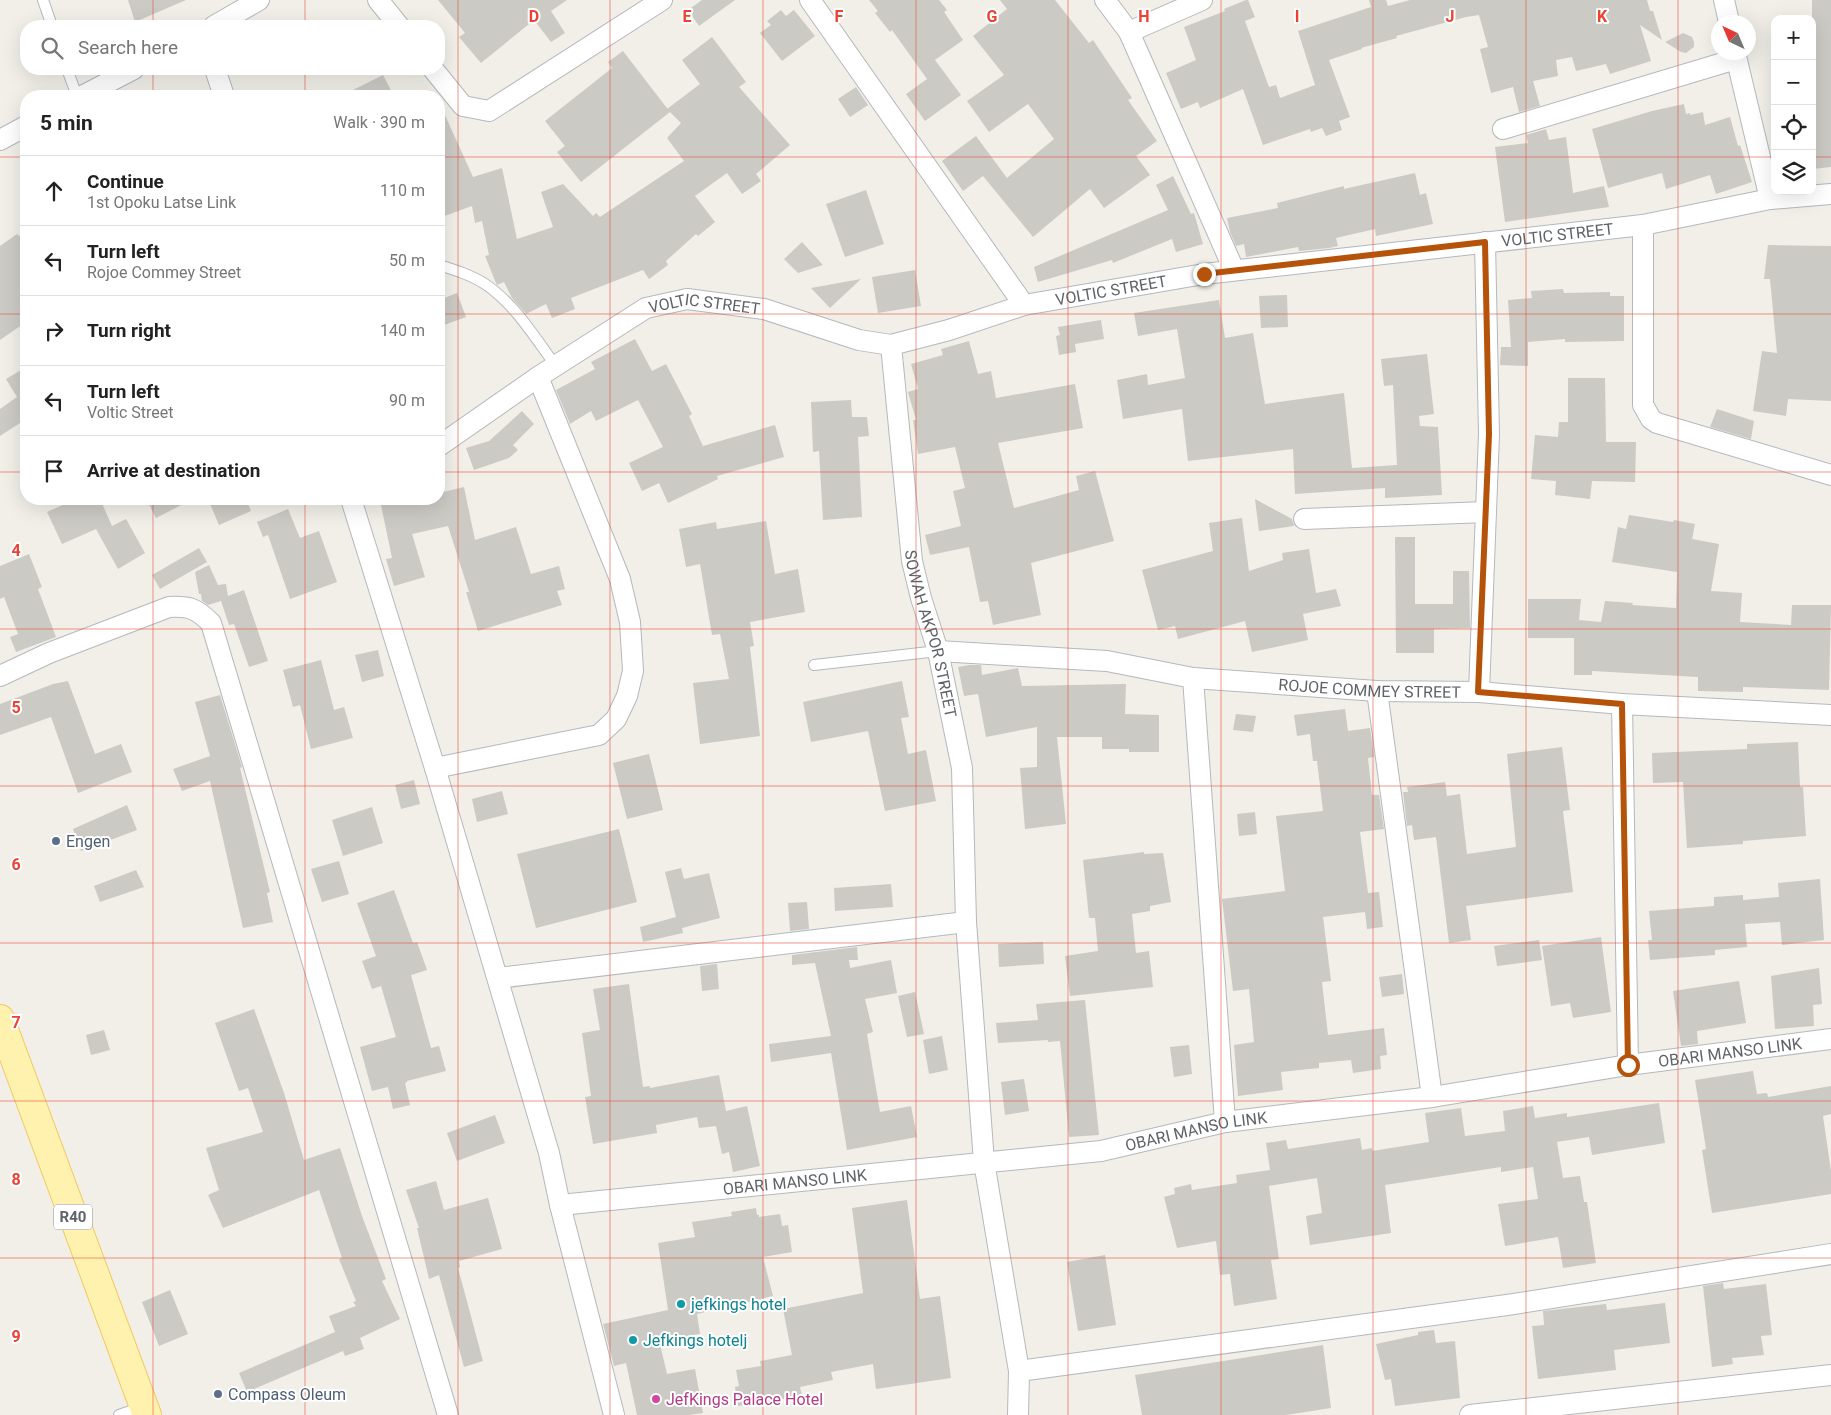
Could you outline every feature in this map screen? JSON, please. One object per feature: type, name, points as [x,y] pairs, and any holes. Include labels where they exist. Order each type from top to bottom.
[{"type":"main road","name":"R40","points":[[0,1019],[136,1412]]},
{"type":"street","points":[[224,20],[259,0]]},
{"type":"street","points":[[378,0],[394,20]]},
{"type":"street","points":[[438,75],[463,106],[489,111],[662,0]]},
{"type":"street","points":[[810,0],[1024,305]]},
{"type":"street","points":[[1105,0],[1129,32],[1234,270]]},
{"type":"street","points":[[1129,32],[1202,0]]},
{"type":"street","points":[[1724,0],[1727,15]]},
{"type":"street","points":[[1503,129],[1722,60]]},
{"type":"street","points":[[1736,60],[1770,199]]},
{"type":"street","points":[[94,90],[122,75]]},
{"type":"street","points":[[217,75],[222,90]]},
{"type":"street","points":[[0,140],[20,129]]},
{"type":"street","name":"VOLTIC STREET","points":[[445,442],[538,377],[646,308],[687,300],[764,309],[859,340],[890,345],[949,330],[1024,305],[1234,270],[1643,225],[1770,199],[1831,194]]},
{"type":"street","points":[[1643,225],[1643,405],[1650,419],[1657,423],[1831,475]]},
{"type":"street","points":[[1478,692],[1489,434],[1485,242]]},
{"type":"street","name":"SOWAH AKPOR STREET","points":[[890,345],[912,561],[921,598],[938,651],[962,768],[966,922],[984,1162],[1019,1371],[1018,1415]]},
{"type":"street","points":[[435,768],[599,735],[616,719],[627,696],[634,671],[630,622],[620,579],[538,377]]},
{"type":"street","points":[[355,505],[498,978],[549,1154],[560,1205],[614,1415]]},
{"type":"street","points":[[1304,518],[1486,512]]},
{"type":"street","points":[[0,676],[49,653],[169,607],[188,606],[202,613],[211,623],[448,1415]]},
{"type":"street","name":"ROJOE COMMEY STREET","points":[[938,651],[1107,661],[1194,678],[1377,691],[1478,692],[1622,704],[1831,715]]},
{"type":"street","points":[[1194,678],[1225,1122]]},
{"type":"street","points":[[1377,691],[1432,1097]]},
{"type":"street","points":[[1622,704],[1628,1065]]},
{"type":"street","points":[[498,978],[966,922]]},
{"type":"street","name":"OBARI MANSO LINK","points":[[560,1205],[1101,1151],[1225,1122],[1432,1097],[1628,1065],[1831,1040]]},
{"type":"street","points":[[1019,1371],[1507,1306],[1831,1254]]},
{"type":"street","points":[[1470,1415],[1831,1375]]},
{"type":"lane","points":[[43,0],[50,20]]},
{"type":"lane","points":[[69,75],[75,90]]},
{"type":"lane","points":[[445,267],[485,284],[501,298],[518,315],[556,366]]},
{"type":"lane","points":[[814,665],[938,651]]},
{"type":"building","points":[[128,0],[186,0],[140,20],[134,20]]},
{"type":"building","points":[[438,0],[567,0],[551,11],[565,33],[551,42],[534,20],[481,63],[459,37],[465,33]]},
{"type":"building","points":[[702,0],[735,0],[699,26],[688,10]]},
{"type":"building","points":[[869,0],[939,0],[947,10],[944,12],[963,40],[935,60],[961,95],[925,121],[906,94],[927,79],[892,30],[890,32],[875,13],[878,11]]},
{"type":"building","points":[[1000,0],[1055,0],[1089,43],[1093,40],[1132,98],[1128,100],[1157,141],[1136,156],[1150,175],[1104,208],[1090,189],[1033,237],[983,176],[963,191],[942,161],[976,136],[1007,178],[1054,139],[1028,104],[989,132],[967,101],[1004,75],[973,36],[1007,9]]},
{"type":"building","points":[[1248,0],[1255,17],[1245,21],[1269,87],[1276,85],[1280,98],[1315,85],[1298,31],[1371,7],[1369,0],[1386,0],[1388,6],[1410,0],[1647,0],[1650,11],[1653,11],[1662,40],[1640,25],[1651,61],[1610,74],[1606,64],[1576,71],[1572,57],[1556,60],[1558,76],[1533,81],[1540,106],[1519,112],[1513,87],[1491,93],[1480,49],[1488,47],[1479,15],[1466,17],[1396,36],[1397,38],[1361,48],[1329,60],[1350,117],[1339,121],[1342,130],[1326,136],[1322,128],[1311,132],[1310,129],[1263,145],[1243,89],[1200,108],[1198,102],[1181,109],[1166,73],[1196,60],[1184,27],[1225,11],[1224,9]]},
{"type":"building","points":[[1812,0],[1831,0],[1831,167],[1816,169],[1816,15],[1812,15]]},
{"type":"building","points":[[781,10],[786,16],[794,10],[815,36],[782,61],[760,33],[771,25],[767,21]]},
{"type":"building","points":[[1683,33],[1692,37],[1694,42],[1694,47],[1686,53],[1665,42]]},
{"type":"building","points":[[712,37],[746,82],[739,87],[790,145],[756,174],[761,181],[742,194],[727,173],[695,196],[715,222],[698,236],[696,234],[666,261],[668,265],[649,279],[643,270],[571,298],[575,309],[552,318],[546,304],[526,314],[512,298],[504,282],[497,285],[496,283],[485,256],[489,255],[482,221],[475,223],[472,206],[445,216],[445,115],[473,177],[502,168],[517,239],[553,227],[541,192],[563,184],[593,216],[596,213],[600,217],[684,161],[667,138],[681,123],[667,109],[700,84],[682,60]]},
{"type":"building","points":[[623,51],[670,112],[581,182],[557,152],[565,146],[545,121],[612,68],[608,62]]},
{"type":"building","points":[[383,75],[391,90],[353,90]]},
{"type":"building","points":[[856,87],[868,105],[850,117],[838,99]]},
{"type":"building","points":[[1684,104],[1686,114],[1703,112],[1705,125],[1730,117],[1738,146],[1740,145],[1752,182],[1716,194],[1710,175],[1666,189],[1662,173],[1608,188],[1592,129],[1652,111]]},
{"type":"building","points":[[1546,129],[1549,140],[1566,137],[1573,193],[1604,186],[1609,207],[1505,222],[1495,147],[1528,143],[1526,135]]},
{"type":"building","points":[[1415,173],[1420,195],[1426,193],[1433,224],[1376,236],[1375,229],[1336,238],[1338,246],[1329,248],[1299,251],[1298,247],[1246,257],[1244,244],[1236,246],[1230,232],[1227,218],[1278,208],[1277,203],[1344,186],[1344,189]]},
{"type":"building","points":[[1173,176],[1191,214],[1194,213],[1203,244],[1176,252],[1172,239],[1113,263],[1112,260],[1038,282],[1034,267],[1168,210],[1156,185]]},
{"type":"building","points":[[866,190],[884,244],[845,257],[826,204]]},
{"type":"building","points":[[17,234],[19,236],[20,326],[0,340],[0,246]]},
{"type":"building","points":[[802,242],[823,265],[798,273],[784,259]]},
{"type":"building","points":[[1768,245],[1831,246],[1831,401],[1788,399],[1786,416],[1753,411],[1762,351],[1777,353],[1770,279],[1764,279]]},
{"type":"building","points":[[915,270],[921,306],[878,313],[872,277]]},
{"type":"building","points":[[861,279],[830,308],[811,288]]},
{"type":"building","points":[[1563,289],[1564,293],[1610,292],[1610,296],[1624,296],[1624,341],[1565,342],[1565,339],[1528,342],[1528,366],[1500,365],[1501,347],[1511,347],[1508,300],[1532,298],[1531,291]]},
{"type":"building","points":[[457,293],[466,317],[445,325],[445,298]]},
{"type":"building","points":[[1287,295],[1288,327],[1261,328],[1259,296]]},
{"type":"building","points":[[1219,300],[1225,338],[1253,333],[1265,404],[1344,393],[1352,468],[1397,465],[1393,385],[1384,386],[1381,359],[1427,354],[1434,414],[1419,416],[1420,426],[1438,427],[1442,495],[1385,498],[1385,488],[1295,494],[1293,449],[1188,461],[1182,409],[1123,419],[1117,380],[1147,374],[1148,385],[1185,378],[1177,329],[1138,336],[1134,313]]},
{"type":"building","points":[[1101,320],[1104,339],[1075,344],[1076,352],[1059,355],[1056,336],[1060,335],[1058,327]]},
{"type":"building","points":[[635,339],[652,371],[666,364],[692,414],[689,416],[703,446],[775,425],[784,457],[717,476],[718,479],[668,503],[659,483],[642,491],[629,463],[663,447],[638,400],[596,421],[591,411],[570,424],[556,390],[595,369],[591,362]]},
{"type":"building","points":[[969,341],[978,374],[991,371],[996,398],[1075,384],[1083,428],[998,443],[1014,508],[1079,490],[1076,476],[1095,471],[1114,541],[1031,563],[1041,615],[993,625],[988,601],[980,602],[969,547],[930,555],[925,535],[961,526],[953,491],[965,488],[955,447],[918,454],[913,420],[916,420],[908,392],[918,389],[911,364],[943,355],[941,349]]},
{"type":"building","points":[[20,371],[20,423],[0,436],[0,409],[17,397],[6,379]]},
{"type":"building","points":[[1568,378],[1605,378],[1606,442],[1636,442],[1635,482],[1592,481],[1590,499],[1555,495],[1556,481],[1531,479],[1535,435],[1558,437],[1559,422],[1568,422]]},
{"type":"building","points":[[851,400],[852,417],[867,417],[869,436],[858,437],[862,517],[823,520],[819,451],[813,452],[811,402]]},
{"type":"building","points":[[1717,409],[1754,421],[1751,439],[1710,427]]},
{"type":"building","points":[[522,411],[534,424],[513,445],[518,450],[509,458],[474,470],[466,448],[489,441]]},
{"type":"building","points":[[464,487],[475,540],[516,527],[531,574],[559,566],[565,589],[557,591],[562,605],[478,631],[466,592],[469,592],[448,526],[412,534],[425,577],[394,586],[386,559],[392,558],[381,505],[445,505],[445,492]]},
{"type":"building","points":[[1255,499],[1292,519],[1294,526],[1259,531]]},
{"type":"building","points":[[63,505],[103,505],[112,526],[126,519],[145,553],[118,569],[96,529],[62,544],[47,512]]},
{"type":"building","points":[[149,505],[181,505],[156,518]]},
{"type":"building","points":[[211,505],[248,505],[251,511],[219,525]]},
{"type":"building","points":[[288,509],[300,538],[319,531],[337,582],[290,599],[268,535],[263,537],[257,522]]},
{"type":"building","points":[[1629,515],[1695,524],[1692,539],[1719,544],[1711,591],[1742,593],[1740,622],[1791,625],[1792,605],[1831,605],[1829,690],[1743,687],[1743,692],[1698,691],[1698,677],[1592,671],[1592,675],[1574,675],[1574,638],[1528,638],[1528,599],[1581,599],[1579,620],[1601,622],[1605,601],[1676,608],[1677,572],[1612,562],[1618,527],[1626,529]]},
{"type":"building","points":[[1242,518],[1249,571],[1283,560],[1282,553],[1309,549],[1316,593],[1336,589],[1341,606],[1303,614],[1308,640],[1252,652],[1245,621],[1178,639],[1175,626],[1158,630],[1142,570],[1213,551],[1209,523]]},
{"type":"building","points":[[766,521],[775,574],[798,569],[805,612],[750,622],[754,646],[750,647],[760,736],[700,744],[693,683],[729,679],[720,634],[712,635],[700,564],[686,567],[679,529],[716,522],[717,529]]},
{"type":"building","points":[[1395,537],[1415,537],[1415,604],[1453,604],[1453,571],[1469,571],[1470,628],[1434,629],[1434,653],[1396,653]]},
{"type":"building","points":[[199,548],[207,562],[160,589],[152,575]]},
{"type":"building","points":[[29,554],[42,587],[38,589],[56,637],[16,652],[10,637],[18,634],[4,597],[0,599],[0,566]]},
{"type":"building","points":[[209,565],[218,585],[226,584],[228,596],[244,590],[268,661],[249,667],[234,624],[229,625],[221,601],[208,605],[202,601],[195,572]]},
{"type":"building","points":[[378,650],[384,676],[362,682],[355,655]]},
{"type":"building","points":[[321,660],[334,710],[344,707],[353,738],[311,749],[300,705],[293,707],[283,670]]},
{"type":"building","points":[[981,665],[982,675],[1018,668],[1022,686],[1126,684],[1125,714],[1159,715],[1159,752],[1129,752],[1129,749],[1102,749],[1102,737],[1057,737],[1066,824],[1025,829],[1020,768],[1037,767],[1037,727],[986,737],[978,694],[964,696],[958,667]]},
{"type":"building","points":[[68,681],[95,754],[121,744],[132,772],[78,793],[51,717],[0,735],[0,704],[53,684]]},
{"type":"building","points":[[902,681],[909,717],[901,718],[908,754],[926,750],[936,801],[885,811],[868,731],[811,742],[803,702]]},
{"type":"building","points":[[220,695],[242,767],[240,768],[270,892],[267,893],[273,922],[243,928],[210,781],[182,791],[173,769],[210,756],[195,702]]},
{"type":"building","points":[[1345,709],[1348,731],[1370,728],[1374,757],[1368,758],[1372,795],[1379,795],[1384,829],[1360,832],[1368,893],[1379,892],[1383,927],[1367,929],[1365,912],[1323,917],[1331,981],[1322,982],[1328,1035],[1384,1028],[1387,1055],[1380,1056],[1381,1069],[1353,1073],[1351,1060],[1319,1063],[1319,1068],[1281,1072],[1283,1090],[1238,1096],[1234,1045],[1254,1042],[1249,989],[1233,991],[1222,899],[1285,891],[1276,816],[1323,811],[1317,761],[1313,761],[1310,734],[1297,736],[1294,715]]},
{"type":"building","points":[[1236,714],[1256,716],[1253,732],[1233,730]]},
{"type":"building","points":[[1798,742],[1800,787],[1803,787],[1806,836],[1743,841],[1743,844],[1687,848],[1683,782],[1653,783],[1652,753],[1747,749],[1747,744]]},
{"type":"building","points":[[1562,747],[1570,810],[1563,811],[1573,892],[1466,906],[1471,940],[1449,943],[1436,837],[1414,840],[1412,825],[1407,826],[1403,792],[1408,792],[1407,787],[1445,782],[1447,796],[1460,794],[1467,854],[1516,847],[1507,754]]},
{"type":"building","points":[[649,754],[663,810],[627,819],[613,763]]},
{"type":"building","points":[[414,780],[420,804],[401,809],[395,785]]},
{"type":"building","points":[[502,791],[508,814],[477,822],[472,799]]},
{"type":"building","points":[[127,805],[137,830],[81,851],[73,829]]},
{"type":"building","points":[[372,807],[383,843],[343,856],[332,820]]},
{"type":"building","points":[[1255,812],[1257,834],[1239,836],[1237,814]]},
{"type":"building","points":[[619,829],[637,902],[536,928],[517,854]]},
{"type":"building","points":[[1144,852],[1144,854],[1163,853],[1171,902],[1150,906],[1150,911],[1132,914],[1136,953],[1149,951],[1153,987],[1070,996],[1065,956],[1098,951],[1095,918],[1089,918],[1083,860]]},
{"type":"building","points":[[339,861],[349,894],[322,902],[311,869]]},
{"type":"building","points":[[681,868],[684,879],[709,873],[720,918],[682,928],[683,933],[643,942],[640,927],[676,917],[665,872]]},
{"type":"building","points":[[136,870],[144,887],[100,902],[94,886]]},
{"type":"building","points":[[1820,879],[1824,940],[1782,945],[1780,922],[1745,924],[1747,947],[1715,950],[1715,955],[1650,960],[1648,940],[1652,940],[1649,911],[1714,906],[1714,897],[1743,895],[1743,900],[1779,897],[1778,883]]},
{"type":"building","points":[[891,884],[893,907],[835,911],[834,888]]},
{"type":"building","points":[[394,890],[413,943],[417,942],[427,970],[411,975],[431,1048],[439,1046],[446,1071],[407,1081],[405,1083],[410,1105],[393,1109],[388,1087],[372,1091],[360,1047],[396,1037],[381,986],[372,989],[362,961],[376,956],[357,903]]},
{"type":"building","points":[[807,902],[809,929],[790,931],[788,903]]},
{"type":"building","points":[[1601,937],[1611,1012],[1573,1018],[1570,1003],[1551,1006],[1542,946]]},
{"type":"building","points":[[1539,940],[1542,960],[1497,966],[1494,946]]},
{"type":"building","points":[[1043,942],[1044,964],[999,967],[998,944]]},
{"type":"building","points":[[857,947],[858,960],[849,960],[850,968],[891,960],[897,993],[865,999],[873,1032],[867,1034],[880,1112],[911,1106],[917,1137],[847,1150],[831,1053],[771,1062],[769,1044],[831,1036],[815,963],[792,965],[792,955]]},
{"type":"building","points":[[717,964],[719,989],[702,991],[700,966]]},
{"type":"building","points":[[1819,968],[1822,1004],[1813,1005],[1814,1026],[1775,1029],[1771,976]]},
{"type":"building","points":[[1402,974],[1404,994],[1382,997],[1379,977]]},
{"type":"building","points":[[1739,981],[1746,1023],[1697,1031],[1698,1044],[1681,1046],[1673,991]]},
{"type":"building","points":[[629,984],[643,1087],[650,1086],[650,1088],[719,1075],[726,1111],[747,1106],[760,1166],[733,1172],[729,1152],[722,1154],[716,1126],[699,1128],[697,1117],[656,1125],[657,1133],[593,1144],[585,1097],[591,1096],[582,1033],[600,1030],[593,989]]},
{"type":"building","points":[[915,992],[924,1034],[907,1037],[898,996]]},
{"type":"building","points":[[1085,1000],[1099,1135],[1069,1137],[1060,1041],[998,1043],[996,1023],[1038,1020],[1036,1004]]},
{"type":"building","points":[[254,1009],[284,1093],[304,1160],[340,1148],[362,1216],[386,1279],[382,1281],[400,1319],[360,1338],[364,1349],[345,1356],[343,1351],[247,1392],[239,1373],[335,1332],[329,1316],[356,1306],[353,1302],[356,1301],[339,1259],[342,1258],[319,1190],[223,1228],[208,1195],[219,1190],[206,1148],[263,1132],[248,1088],[239,1091],[215,1023]]},
{"type":"building","points":[[104,1030],[110,1050],[91,1055],[86,1035]]},
{"type":"building","points":[[942,1036],[948,1070],[929,1074],[923,1040]]},
{"type":"building","points":[[1189,1045],[1192,1074],[1174,1077],[1170,1047]]},
{"type":"building","points":[[1753,1071],[1757,1094],[1767,1093],[1768,1097],[1831,1086],[1831,1114],[1823,1116],[1831,1171],[1831,1194],[1712,1213],[1702,1150],[1706,1149],[1695,1080]]},
{"type":"building","points":[[1024,1079],[1029,1111],[1005,1115],[1001,1082]]},
{"type":"building","points":[[1659,1103],[1665,1143],[1592,1155],[1589,1137],[1557,1142],[1563,1178],[1580,1176],[1584,1202],[1587,1202],[1596,1263],[1563,1268],[1558,1237],[1505,1246],[1498,1204],[1538,1199],[1533,1167],[1501,1172],[1501,1167],[1385,1185],[1391,1233],[1310,1245],[1306,1216],[1322,1213],[1317,1178],[1269,1186],[1279,1259],[1271,1260],[1277,1299],[1234,1306],[1230,1274],[1220,1275],[1216,1241],[1177,1248],[1164,1197],[1175,1194],[1174,1188],[1191,1184],[1192,1190],[1237,1183],[1236,1175],[1270,1170],[1266,1143],[1286,1140],[1288,1149],[1360,1138],[1362,1150],[1372,1148],[1372,1151],[1429,1142],[1425,1113],[1461,1108],[1465,1136],[1505,1131],[1503,1111],[1533,1106],[1535,1118],[1567,1113],[1567,1117]]},
{"type":"building","points":[[495,1115],[505,1143],[457,1161],[447,1133]]},
{"type":"building","points":[[436,1181],[444,1210],[488,1198],[502,1249],[459,1261],[460,1267],[458,1268],[483,1361],[464,1367],[439,1275],[429,1279],[417,1228],[419,1228],[406,1190]]},
{"type":"building","points":[[907,1200],[920,1299],[940,1296],[951,1378],[876,1389],[873,1364],[831,1372],[833,1380],[800,1387],[802,1396],[738,1406],[735,1387],[739,1386],[736,1370],[761,1366],[760,1361],[792,1355],[783,1309],[863,1293],[852,1208]]},
{"type":"building","points":[[756,1208],[759,1217],[780,1214],[782,1226],[788,1225],[792,1252],[763,1257],[773,1296],[697,1314],[700,1334],[659,1340],[667,1374],[695,1369],[703,1413],[689,1415],[637,1415],[626,1363],[614,1366],[603,1324],[668,1310],[658,1243],[695,1237],[692,1222],[732,1216],[731,1212]]},
{"type":"building","points":[[1105,1255],[1116,1325],[1078,1331],[1067,1262]]},
{"type":"building","points":[[1723,1283],[1724,1289],[1766,1284],[1772,1335],[1761,1336],[1764,1355],[1732,1358],[1733,1364],[1712,1367],[1703,1286]]},
{"type":"building","points":[[170,1290],[188,1334],[159,1346],[142,1302]]},
{"type":"building","points":[[1665,1303],[1670,1343],[1614,1350],[1616,1370],[1538,1379],[1532,1326],[1544,1325],[1543,1311],[1606,1304],[1607,1310]]},
{"type":"building","points":[[1434,1330],[1436,1343],[1455,1341],[1460,1398],[1395,1406],[1391,1379],[1385,1380],[1376,1344],[1418,1335],[1418,1332]]},
{"type":"building","points":[[1323,1345],[1331,1408],[1286,1415],[1142,1415],[1135,1375]]},
{"type":"place","name":"Engen","points":[[56,841]]},
{"type":"place","name":"jefkings hotel","points":[[681,1304]]},
{"type":"place","name":"Jefkings hotelj","points":[[633,1340]]},
{"type":"place","name":"Compass Oleum","points":[[218,1394]]},
{"type":"place","name":"JefKings Palace Hotel","points":[[656,1399]]},
{"type":"route","points":[[1204,274],[1485,242],[1489,434],[1478,692],[1622,704],[1628,1065]]}]
